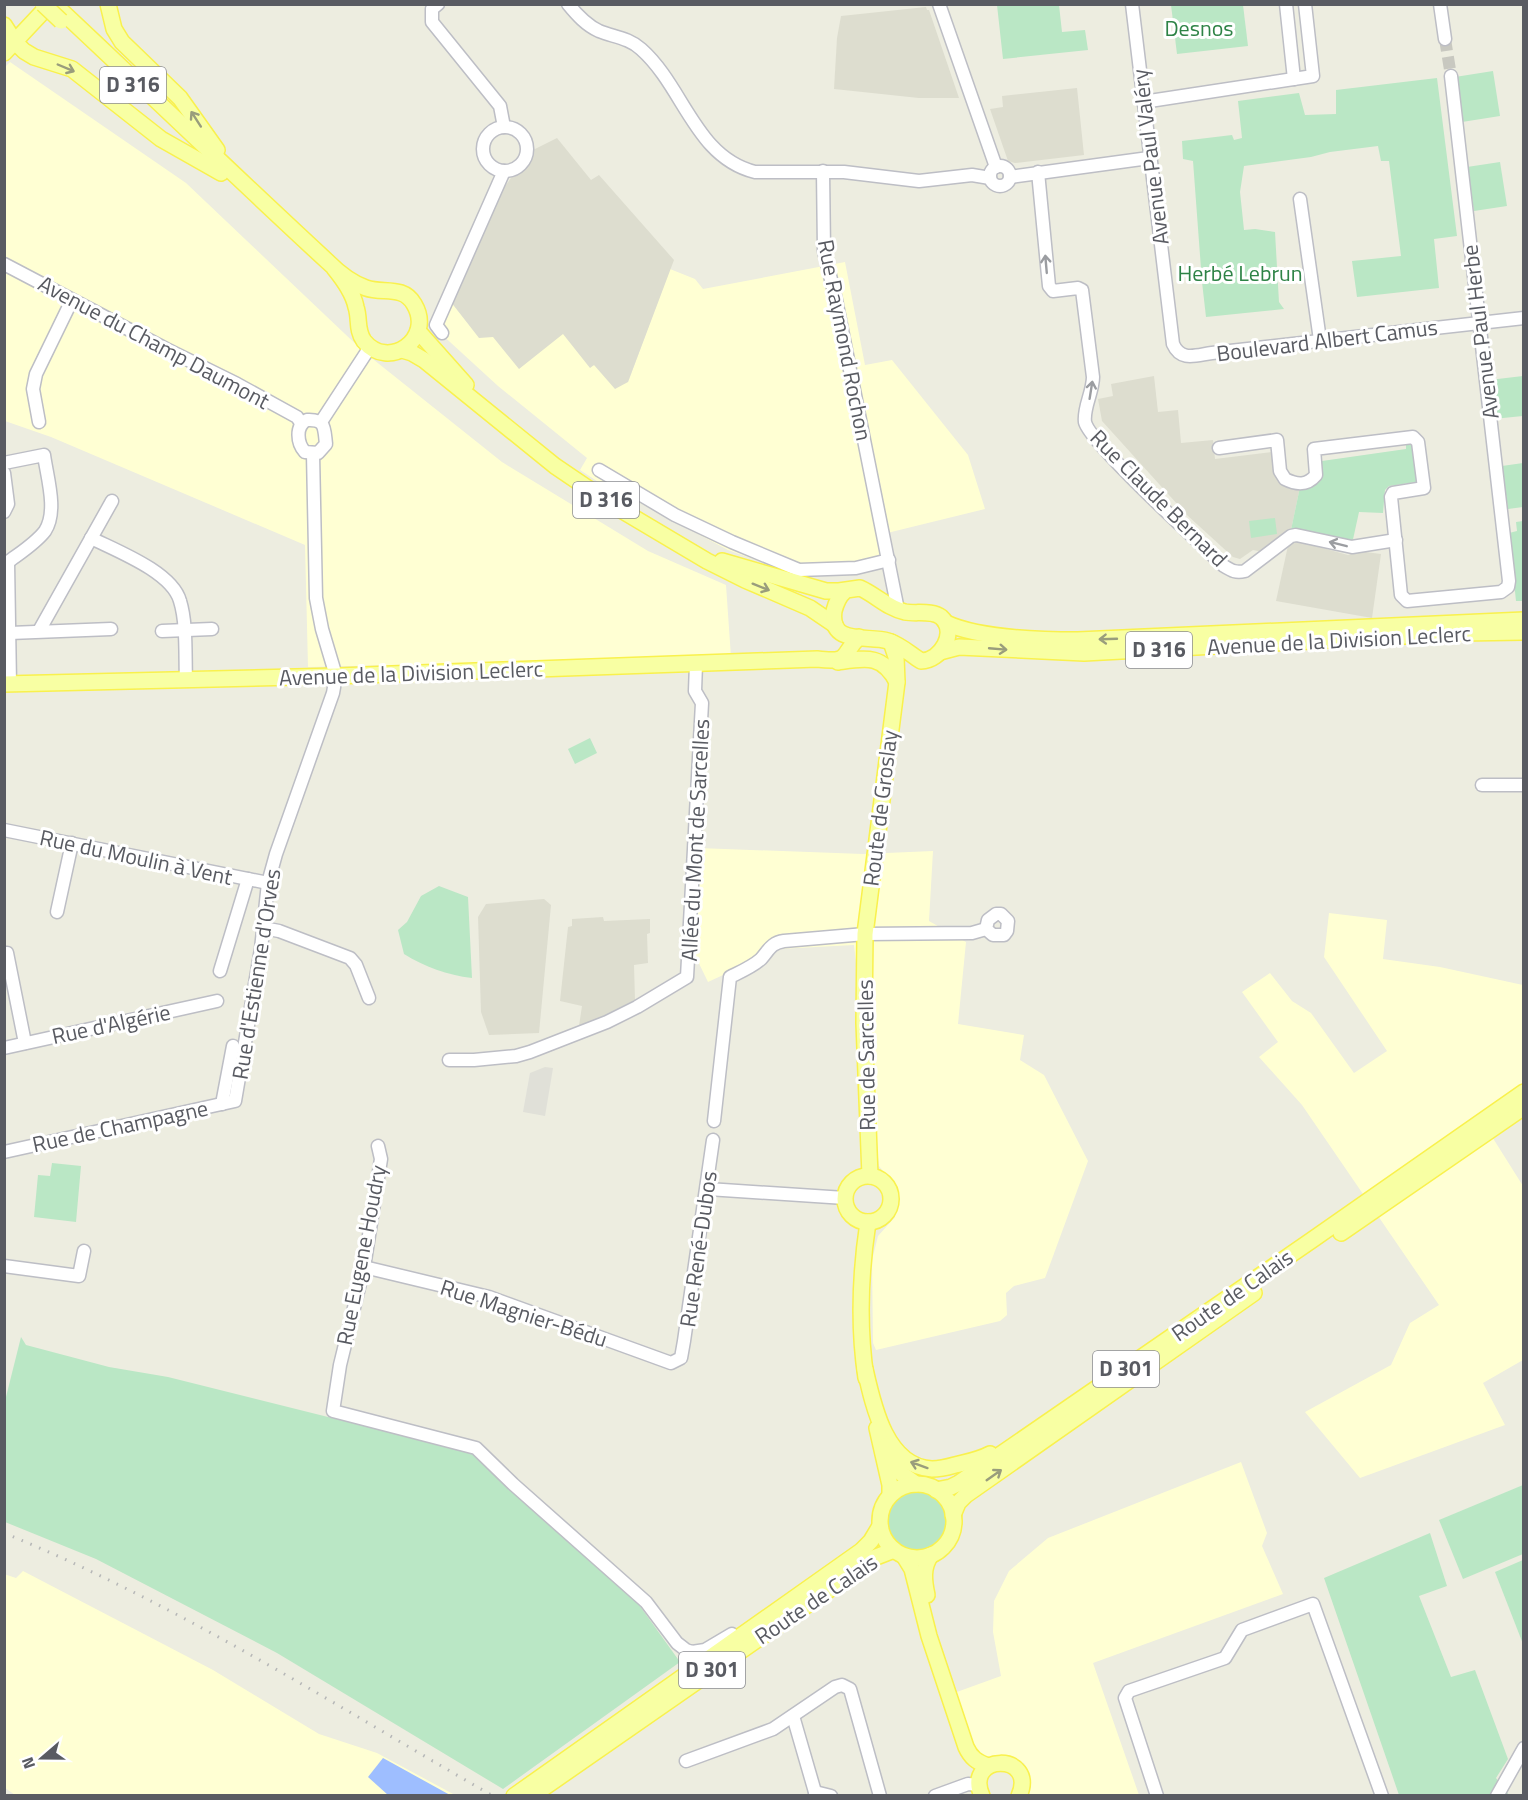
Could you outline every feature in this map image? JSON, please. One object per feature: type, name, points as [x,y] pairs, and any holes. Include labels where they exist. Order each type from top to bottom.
[{"type":"main road","name":"D 316","points":[[43,4],[64,19],[334,268],[362,286],[381,291]]},
{"type":"main road","name":"D 316","points":[[52,4],[64,19]]},
{"type":"main road","points":[[10,47],[52,4]]},
{"type":"main road","points":[[108,4],[114,29],[122,42],[180,98],[214,146],[258,198]]},
{"type":"main road","points":[[4,25],[10,47]]},
{"type":"main road","points":[[10,47],[72,69],[161,139],[209,165],[258,198]]},
{"type":"main road","name":"D 316","points":[[334,268],[351,294],[357,316]]},
{"type":"main road","points":[[394,290],[409,297],[416,307],[419,316],[418,331],[411,344],[402,350],[387,353],[370,347],[361,336],[357,316],[365,300],[381,291],[394,290]]},
{"type":"main road","name":"D 316","points":[[418,331],[497,418]]},
{"type":"main road","name":"D 316","points":[[402,350],[417,355],[582,484],[633,517],[728,572],[810,608],[836,627]]},
{"type":"main road","name":"D 316","points":[[690,550],[815,588],[845,591]]},
{"type":"main road","points":[[824,660],[836,645],[834,617],[838,598],[845,591],[860,588],[898,610]]},
{"type":"main road","points":[[1378,632],[1456,611],[1524,609]]},
{"type":"main road","name":"Avenue de la Division Leclerc","points":[[898,610],[933,613],[946,622],[975,632],[1035,639],[1138,639],[1378,632],[1524,632]]},
{"type":"main road","name":"Avenue de la Division Leclerc","points":[[923,661],[933,658],[940,652],[959,647],[1084,653],[1524,620]]},
{"type":"main road","points":[[940,652],[947,638],[946,622]]},
{"type":"main road","points":[[836,627],[848,637],[872,637],[891,642],[923,661]]},
{"type":"main road","points":[[1378,632],[1472,643],[1524,642]]},
{"type":"main road","points":[[824,660],[846,656],[859,637]]},
{"type":"main road","name":"Route de Groslay","points":[[865,934],[897,682],[896,657],[891,642]]},
{"type":"main road","name":"Avenue de la Division Leclerc","points":[[8,684],[869,659],[887,667],[897,682]]},
{"type":"main road","points":[[897,682],[909,666],[923,661]]},
{"type":"main road","name":"Rue de Sarcelles","points":[[865,934],[864,1023],[870,1176]]},
{"type":"main road","name":"Route de Calais","points":[[936,1490],[951,1487],[1068,1409],[1524,1092]]},
{"type":"main road","name":"Route de Calais","points":[[953,1515],[958,1503],[971,1491],[1524,1107]]},
{"type":"main road","points":[[862,1176],[870,1176],[883,1182],[891,1195],[891,1202],[880,1219],[860,1221],[848,1212],[845,1198],[850,1184],[862,1176]]},
{"type":"main road","points":[[868,1222],[860,1295],[865,1369],[889,1480],[890,1495]]},
{"type":"main road","points":[[865,1369],[869,1389],[887,1437],[906,1459],[927,1468],[938,1469],[981,1458],[1068,1409]]},
{"type":"main road","points":[[877,1431],[899,1470],[906,1479],[916,1484]]},
{"type":"main road","points":[[899,1553],[915,1558],[931,1555],[942,1548],[950,1537],[953,1515],[949,1502],[936,1490],[925,1485],[904,1486],[890,1495],[881,1509],[880,1526],[884,1538],[912,1569],[929,1636],[970,1756],[977,1762],[988,1766],[1000,1762],[1016,1768],[1023,1784],[1020,1796]]},
{"type":"main road","name":"Route de Calais","points":[[514,1795],[866,1547],[880,1526]]},
{"type":"main road","name":"Route de Calais","points":[[532,1796],[876,1557],[899,1553]]},
{"type":"main road","points":[[931,1555],[925,1567],[925,1584],[963,1755],[980,1786]]},
{"type":"main road","points":[[980,1786],[988,1766]]},
{"type":"street","points":[[438,4],[432,9],[432,22],[500,106],[504,127]]},
{"type":"street","points":[[568,4],[580,19],[597,30],[633,42],[645,52],[662,72],[713,148],[727,161],[740,168],[755,172],[844,172],[919,181],[993,172]]},
{"type":"street","name":"Avenue Paul Valéry","points":[[1132,4],[1173,344]]},
{"type":"street","points":[[1286,4],[1294,79]]},
{"type":"street","points":[[1143,102],[1313,76],[1305,4]]},
{"type":"street","points":[[1440,4],[1445,39]]},
{"type":"street","points":[[942,6],[993,172],[993,184],[1005,185],[1010,177],[1038,172],[1149,158]]},
{"type":"street","name":"Avenue Paul Herbe","points":[[1396,540],[1401,595],[1407,601],[1501,592],[1508,587],[1451,76]]},
{"type":"street","points":[[504,127],[517,131],[527,149],[522,162],[517,167],[504,171],[491,166],[486,161],[483,148],[488,135],[504,127]]},
{"type":"street","points":[[442,333],[436,325],[504,171]]},
{"type":"street","name":"Rue Raymond Rochon","points":[[823,171],[825,251],[898,610]]},
{"type":"street","name":"Rue Claude Bernard","points":[[1038,172],[1048,286],[1053,291],[1078,288],[1082,290],[1093,377],[1093,388],[1085,422],[1090,433],[1112,457],[1170,516],[1224,566],[1233,571],[1245,570],[1296,535],[1352,548],[1396,540]]},
{"type":"street","points":[[1300,199],[1320,340]]},
{"type":"street","name":"Avenue du Champ Daumont","points":[[4,264],[237,384],[297,417],[301,423]]},
{"type":"street","points":[[39,422],[33,389],[36,374],[72,300]]},
{"type":"street","name":"Boulevard Albert Camus","points":[[1173,344],[1176,352],[1182,356],[1524,318]]},
{"type":"street","points":[[321,422],[370,347]]},
{"type":"street","points":[[307,420],[321,422],[326,444],[322,450],[313,454],[305,452],[301,448],[298,430],[301,423],[307,420]]},
{"type":"street","points":[[1219,448],[1277,440],[1280,471],[1285,479],[1300,484],[1312,480],[1316,475],[1314,449],[1413,437],[1418,442],[1424,489],[1394,493],[1391,497],[1396,540]]},
{"type":"street","points":[[313,454],[316,598],[336,676]]},
{"type":"street","points":[[4,464],[44,455],[51,505],[44,532],[6,562],[10,633],[8,684]]},
{"type":"street","points":[[599,470],[675,515],[799,570],[856,568],[889,563],[885,583],[880,590],[871,595]]},
{"type":"street","points":[[4,473],[8,504],[4,512]]},
{"type":"street","points":[[39,632],[112,501]]},
{"type":"street","points":[[91,538],[155,572],[172,585],[180,601],[186,680]]},
{"type":"street","points":[[10,633],[111,629]]},
{"type":"street","points":[[162,631],[212,629]]},
{"type":"street","name":"Allée du Mont de Sarcelles","points":[[449,1060],[516,1056],[530,1052],[607,1022],[661,994],[687,977],[702,703],[695,691],[696,664]]},
{"type":"street","name":"Rue d'Estienne d'Orves","points":[[235,1101],[268,883],[276,854],[333,693],[336,676]]},
{"type":"street","points":[[1482,785],[1524,785]]},
{"type":"street","name":"Rue du Moulin à Vent","points":[[4,830],[268,883]]},
{"type":"street","points":[[57,912],[72,843]]},
{"type":"street","points":[[220,971],[248,879]]},
{"type":"street","points":[[263,928],[279,931],[350,958],[369,998]]},
{"type":"street","points":[[714,1121],[730,977],[760,959],[770,947],[776,943],[865,934],[972,933],[986,929]]},
{"type":"street","points":[[6,953],[26,1043]]},
{"type":"street","name":"Rue d'Algérie","points":[[4,1048],[217,1000]]},
{"type":"street","points":[[222,1104],[233,1046]]},
{"type":"street","name":"Rue de Champagne","points":[[4,1152],[235,1101]]},
{"type":"street","name":"Rue René-Dubos","points":[[681,1358],[708,1189],[713,1140]]},
{"type":"street","name":"Rue Eugene Houdry","points":[[378,1146],[381,1159],[363,1267],[340,1365],[333,1411],[476,1448],[521,1492],[646,1602],[677,1643],[686,1650],[692,1652],[705,1650],[745,1625],[773,1613]]},
{"type":"street","points":[[708,1189],[845,1198]]},
{"type":"street","points":[[4,1266],[79,1276],[84,1251]]},
{"type":"street","name":"Rue Magnier-Bédu","points":[[363,1267],[489,1298],[671,1363],[681,1358]]},
{"type":"street","points":[[1157,1796],[1125,1698],[1129,1691],[1225,1658],[1242,1630],[1313,1604],[1382,1796]]},
{"type":"street","points":[[686,1761],[773,1729],[835,1687],[842,1685],[850,1689],[880,1796]]},
{"type":"street","points":[[793,1716],[809,1794],[831,1796]]},
{"type":"street","points":[[1497,1796],[1524,1748]]},
{"type":"street","points":[[934,1796],[968,1785],[980,1786]]},
{"type":"shaded area","points":[[926,7],[959,98],[919,98],[834,89],[837,38],[841,16]]},
{"type":"shaded area","points":[[10,62],[186,183],[364,352],[502,462],[648,551],[726,585],[731,657],[308,667],[305,545],[51,437],[5,421],[4,68]]},
{"type":"shaded area","points":[[1077,88],[1084,155],[1015,163],[1008,161],[990,109],[1003,107],[1002,96]]},
{"type":"shaded area","points":[[557,138],[591,180],[599,175],[674,260],[628,382],[615,389],[594,365],[590,368],[563,334],[519,369],[493,337],[479,338],[451,302],[494,201],[531,151]]},
{"type":"shaded area","points":[[845,262],[865,365],[892,360],[968,455],[985,509],[879,535],[882,569],[794,574],[728,550],[606,487],[580,470],[587,458],[498,386],[438,331],[451,302],[479,337],[563,333],[590,367],[594,365],[628,382],[670,269],[695,279],[703,289]]},
{"type":"shaded area","points":[[1154,376],[1158,412],[1178,410],[1181,443],[1213,440],[1215,459],[1273,452],[1281,480],[1300,487],[1291,530],[1263,552],[1253,550],[1240,559],[1233,557],[1188,516],[1102,421],[1098,399],[1113,396],[1111,384]]},
{"type":"shaded area","points":[[1289,541],[1348,555],[1358,551],[1381,554],[1372,618],[1276,601]]},
{"type":"shaded area","points":[[698,848],[863,854],[933,851],[929,921],[966,942],[958,1024],[1024,1035],[1020,1060],[1044,1075],[1088,1161],[1045,1278],[1014,1286],[1006,1293],[1007,1315],[1000,1321],[876,1350],[873,1343],[872,1260],[878,1236],[895,1217],[896,1188],[879,1166],[854,945],[779,949],[708,982],[689,943]]},
{"type":"shaded area","points":[[544,899],[551,905],[539,1033],[489,1035],[481,1012],[478,917],[486,904]]},
{"type":"shaded area","points":[[1329,913],[1387,920],[1383,959],[1440,967],[1523,985],[1523,1084],[1479,1116],[1523,1186],[1523,1360],[1483,1383],[1505,1425],[1360,1478],[1305,1412],[1391,1365],[1410,1323],[1439,1305],[1302,1105],[1259,1057],[1278,1042],[1242,992],[1270,973],[1292,1001],[1311,1013],[1354,1073],[1387,1051],[1324,957]]},
{"type":"shaded area","points":[[603,917],[604,921],[650,919],[650,933],[647,934],[648,963],[634,965],[635,1000],[584,1026],[579,1026],[582,1006],[560,1001],[568,927],[572,926],[572,919]]},
{"type":"shaded area","points":[[545,1067],[553,1068],[545,1116],[523,1112],[530,1073]]},
{"type":"shaded area","points":[[1241,1462],[1267,1533],[1262,1546],[1283,1594],[1093,1663],[1139,1795],[1028,1795],[1031,1785],[1024,1763],[975,1757],[954,1693],[1001,1676],[993,1632],[994,1601],[1009,1571],[1048,1538]]},
{"type":"shaded area","points":[[23,1571],[213,1670],[319,1734],[377,1753],[455,1795],[15,1795],[4,1787],[4,1574],[16,1578]]},
{"type":"green space","points":[[997,5],[1059,5],[1062,32],[1085,30],[1088,50],[1003,59]]},
{"type":"green space","name":"Desnos","points":[[1171,5],[1243,5],[1248,46],[1177,54]]},
{"type":"green space","points":[[1493,71],[1500,116],[1462,122],[1455,77]]},
{"type":"green space","name":"Herbé Lebrun","points":[[1437,78],[1457,236],[1434,239],[1439,288],[1357,297],[1352,261],[1401,256],[1389,161],[1381,161],[1378,146],[1244,166],[1240,192],[1244,230],[1275,232],[1279,302],[1284,309],[1206,317],[1193,161],[1183,159],[1182,141],[1232,135],[1234,140],[1242,138],[1238,101],[1299,93],[1305,115],[1336,114],[1336,90]]},
{"type":"green space","points":[[1500,162],[1507,206],[1474,211],[1467,167]]},
{"type":"green space","points":[[1523,376],[1523,416],[1493,419],[1489,380]]},
{"type":"green space","points":[[1406,441],[1412,443],[1414,447],[1418,478],[1416,482],[1389,486],[1385,490],[1383,513],[1359,512],[1352,544],[1291,530],[1300,487],[1318,480],[1322,471],[1322,461],[1406,449]]},
{"type":"green space","points":[[1523,463],[1523,507],[1508,509],[1502,466]]},
{"type":"green space","points":[[1275,518],[1277,534],[1251,538],[1249,521]]},
{"type":"green space","points":[[1523,521],[1523,601],[1516,601],[1509,533],[1517,531],[1516,522]]},
{"type":"green space","points":[[590,738],[597,753],[575,764],[568,749]]},
{"type":"green space","points":[[439,886],[468,897],[472,978],[437,970],[404,954],[398,930],[407,922],[421,896]]},
{"type":"green space","points":[[52,1163],[81,1166],[76,1222],[34,1217],[38,1175],[50,1176]]},
{"type":"green space","points":[[21,1337],[26,1345],[109,1367],[168,1377],[472,1453],[543,1520],[637,1602],[680,1662],[503,1789],[277,1653],[96,1559],[5,1522],[5,1401]]},
{"type":"green space","points":[[1523,1485],[1523,1554],[1463,1579],[1439,1520]]},
{"type":"green space","points":[[917,1491],[938,1500],[947,1521],[938,1542],[917,1551],[896,1542],[887,1521],[896,1500]]},
{"type":"green space","points":[[1430,1533],[1447,1586],[1419,1596],[1451,1677],[1475,1670],[1508,1759],[1496,1778],[1509,1795],[1399,1795],[1324,1578]]},
{"type":"green space","points":[[1523,1560],[1523,1644],[1495,1572]]},
{"type":"water","points":[[383,1758],[450,1795],[388,1795],[368,1777]]},
{"type":"tunnel","points":[[1445,39],[1451,76]]},
{"type":"railway","points":[[4,1533],[68,1561],[192,1623],[493,1796]]}]
